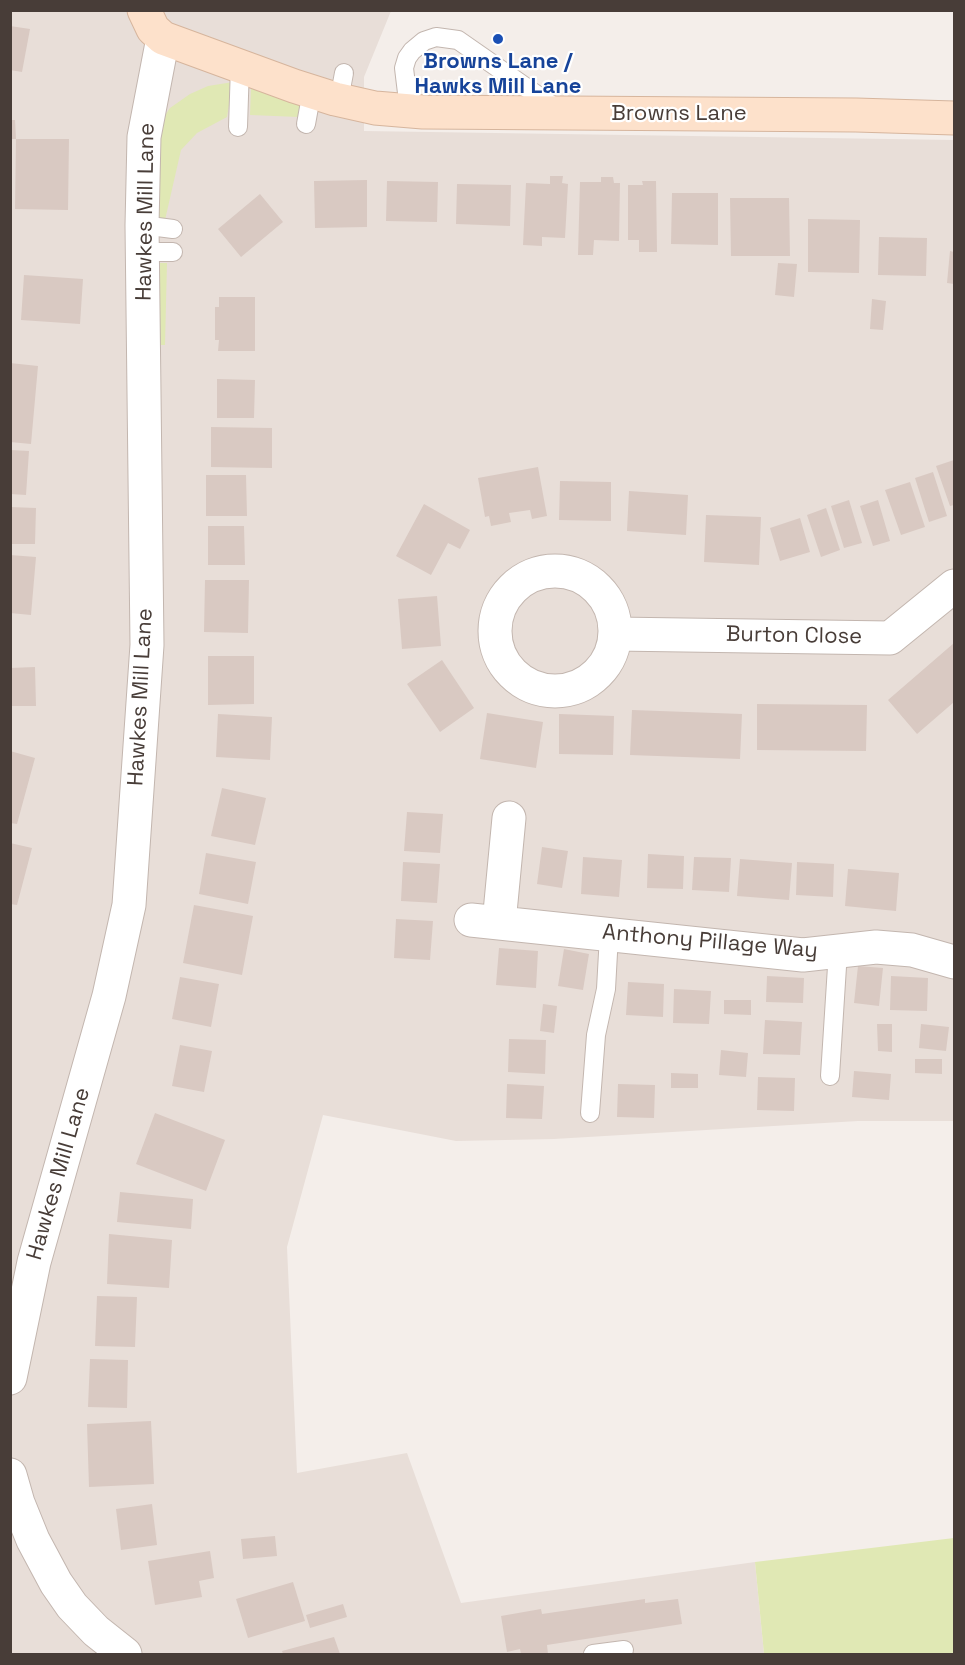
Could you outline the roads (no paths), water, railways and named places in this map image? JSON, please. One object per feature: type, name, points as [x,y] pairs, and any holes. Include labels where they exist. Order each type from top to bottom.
[{"type":"street","points":[[144,10],[153,29],[163,38]]},
{"type":"street","name":"Browns Lane","points":[[163,38],[240,66],[332,88],[375,108],[423,112],[954,118]]},
{"type":"street","name":"Hawkes Mill Lane","points":[[10,1377],[34,1262],[109,996],[129,905],[147,645],[158,240],[144,137],[163,38]]},
{"type":"street","name":"Burton Close","points":[[615,634],[890,638],[954,586]]},
{"type":"street","name":"Anthony Pillage Way","points":[[509,818],[485,922],[803,955],[876,947],[912,950],[954,962]]},
{"type":"street","points":[[10,1475],[29,1531],[56,1583],[72,1606],[96,1631],[125,1654]]},
{"type":"lane","points":[[423,112],[413,103],[407,93],[404,68],[412,51],[424,41],[436,37],[458,40],[563,114]]},
{"type":"lane","points":[[238,128],[240,66]]},
{"type":"lane","points":[[306,124],[332,88]]},
{"type":"lane","points":[[590,1113],[596,1035],[606,989],[609,935]]},
{"type":"lane","points":[[830,1076],[838,951]]},
{"type":"lane","points":[[593,1654],[624,1650]]},
{"type":"place","name":"Browns Lane / Hawks Mill Lane","points":[[498,39]]}]
